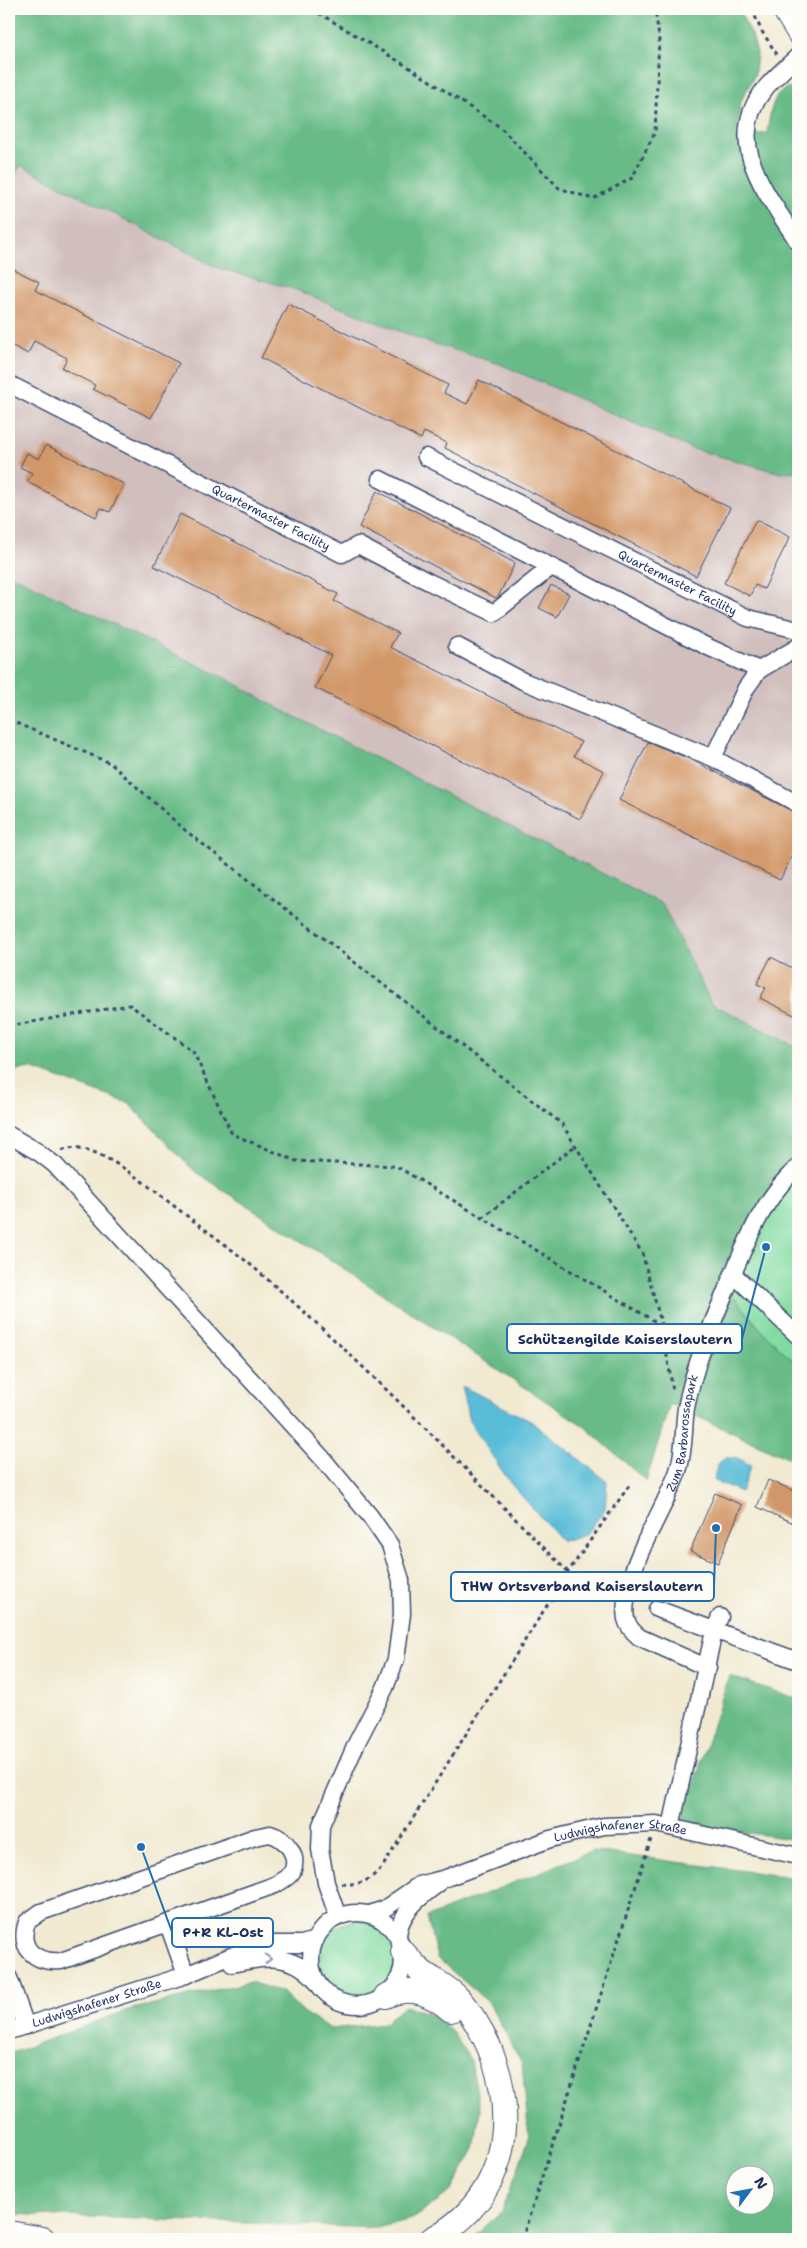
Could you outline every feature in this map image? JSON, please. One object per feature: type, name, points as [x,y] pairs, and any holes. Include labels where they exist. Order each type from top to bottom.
[{"type":"highway","points":[[401,1944],[421,1971],[458,1998],[486,2042],[499,2072],[505,2098],[505,2130],[502,2148],[490,2180],[473,2205],[452,2226],[432,2239]]},
{"type":"highway","points":[[386,1996],[407,1990],[427,1994],[455,2013],[486,2042]]},
{"type":"highway","points":[[9,2233],[43,2239]]},
{"type":"main road","points":[[782,9],[798,35]]},
{"type":"street","points":[[798,56],[763,91],[749,116],[746,133],[747,151],[764,188],[798,242]]},
{"type":"street","name":"Quartermaster Facility","points":[[9,384],[342,554],[358,545],[429,582],[494,612],[551,567]]},
{"type":"street","name":"Quartermaster Facility","points":[[426,457],[748,618],[798,630]]},
{"type":"street","points":[[380,479],[706,646],[759,670]]},
{"type":"street","points":[[457,646],[523,681],[713,758],[798,804]]},
{"type":"street","points":[[713,758],[746,688],[759,670],[795,652]]},
{"type":"street","points":[[9,1135],[46,1158],[69,1180],[323,1459],[370,1516],[390,1546],[401,1580],[402,1614],[396,1659],[385,1688],[357,1742],[321,1825],[320,1849],[326,1882],[338,1916]]},
{"type":"street","name":"Zum Barbarossapark","points":[[708,1668],[639,1637],[631,1630],[626,1620],[625,1611],[636,1559],[678,1471],[683,1449],[686,1409],[698,1358],[755,1225],[787,1178],[798,1167]]},
{"type":"street","points":[[733,1274],[798,1336]]},
{"type":"street","points":[[657,1609],[717,1624],[798,1661]]},
{"type":"street","points":[[664,1826],[708,1668],[717,1624]]},
{"type":"street","name":"Ludwigshafener Straße","points":[[370,1914],[384,1909],[419,1885],[446,1878],[567,1834],[604,1826],[664,1826],[798,1856]]},
{"type":"street","points":[[270,1834],[280,1837],[287,1844],[293,1862],[292,1872],[287,1878],[276,1885],[168,1924],[61,1961],[44,1961],[26,1947],[24,1938],[27,1922],[41,1912],[255,1837],[270,1834]]},
{"type":"street","name":"Ludwigshafener Straße","points":[[401,1944],[400,1924],[407,1912],[446,1878]]},
{"type":"street","points":[[354,1912],[370,1914],[386,1922],[401,1944],[400,1976],[386,1996],[370,2004],[352,2005],[343,2003],[328,1994],[316,1980],[311,1964],[315,1940],[324,1926],[338,1916],[354,1912]]},
{"type":"street","points":[[168,1924],[186,1975]]},
{"type":"street","name":"Ludwigshafener Straße","points":[[186,1975],[250,1948],[268,1944],[302,1944],[315,1940]]},
{"type":"street","name":"Ludwigshafener Straße","points":[[9,2031],[186,1975],[254,1959],[272,1958],[295,1963],[316,1980]]},
{"type":"street","points":[[9,1978],[26,2026]]},
{"type":"path","points":[[312,9],[410,68],[500,127],[559,188],[594,199],[632,178],[655,132],[659,38],[655,9]]},
{"type":"path","points":[[752,9],[761,30],[785,68]]},
{"type":"path","points":[[9,720],[110,763],[186,831],[562,1124],[642,1253],[662,1326],[673,1393]]},
{"type":"path","points":[[9,1026],[130,1005],[193,1051],[232,1134],[296,1161],[396,1166],[662,1326]]},
{"type":"path","points":[[482,1218],[575,1146]]},
{"type":"path","points":[[46,1158],[67,1147],[79,1147],[104,1157],[130,1173],[258,1270],[343,1347],[568,1572]]},
{"type":"path","points":[[326,1882],[363,1884],[373,1877],[382,1866],[568,1572],[631,1483]]},
{"type":"path","points":[[522,2239],[664,1826]]},
{"type":"shaded area","points":[[20,164],[218,268],[291,288],[422,340],[500,364],[781,473],[798,471],[798,1048],[711,1003],[662,904],[276,707],[231,681],[9,574],[9,186]]},
{"type":"green space","points":[[9,9],[738,9],[752,35],[757,53],[755,74],[741,101],[736,137],[767,133],[770,113],[778,95],[788,87],[798,94],[798,471],[781,473],[690,448],[500,364],[422,340],[291,288],[218,268],[20,165],[9,186]]},
{"type":"green space","points":[[9,574],[231,681],[276,707],[662,904],[711,1003],[798,1048],[798,1154],[793,1156],[751,1217],[718,1278],[762,1331],[798,1365],[798,1463],[670,1404],[646,1481],[584,1426],[193,1170],[128,1103],[31,1068],[9,1071]]},
{"type":"green space","points":[[798,1154],[798,1365],[762,1331],[718,1278],[751,1217],[793,1156]]},
{"type":"green space","points":[[729,1676],[798,1699],[798,1840],[681,1823]]},
{"type":"green space","points":[[593,1851],[798,1878],[798,2239],[471,2239],[502,2212],[529,2138],[522,2063],[489,2003],[437,1958],[427,1917]]},
{"type":"green space","points":[[358,1921],[372,1924],[385,1932],[393,1945],[396,1959],[393,1973],[385,1986],[372,1994],[358,1997],[344,1994],[331,1986],[323,1973],[320,1959],[323,1945],[331,1932],[344,1924]]},
{"type":"green space","points":[[250,1982],[282,1992],[307,2015],[331,2029],[385,2023],[404,2006],[432,2014],[451,2030],[471,2061],[480,2109],[474,2151],[451,2191],[412,2219],[377,2228],[9,2214],[9,2054],[128,2010]]},
{"type":"water","points":[[462,1386],[532,1422],[607,1481],[605,1509],[586,1534],[562,1541],[511,1484],[469,1421]]},
{"type":"water","points":[[725,1458],[737,1458],[751,1465],[741,1492],[713,1480],[718,1464]]},
{"type":"building","points":[[9,267],[39,282],[35,290],[179,363],[151,418],[93,389],[95,385],[62,368],[67,358],[34,341],[28,354],[9,344]]},
{"type":"building","points":[[288,304],[448,385],[444,393],[467,404],[479,380],[730,508],[696,576],[445,448],[447,443],[424,432],[421,439],[261,358]]},
{"type":"building","points":[[46,445],[124,484],[110,512],[101,508],[96,517],[27,482],[32,473],[20,467],[27,453],[39,459]]},
{"type":"building","points":[[377,491],[515,563],[498,597],[496,598],[359,527]]},
{"type":"building","points":[[180,514],[338,594],[334,601],[398,633],[390,647],[581,742],[574,756],[604,771],[580,819],[315,688],[331,655],[154,566]]},
{"type":"building","points":[[756,520],[790,537],[764,589],[755,585],[750,596],[724,583]]},
{"type":"building","points":[[551,585],[569,594],[557,617],[539,608]]},
{"type":"building","points":[[648,742],[690,759],[798,814],[798,843],[780,880],[619,800]]},
{"type":"building","points":[[771,957],[798,971],[798,1017],[760,998],[766,988],[757,984]]},
{"type":"building","points":[[768,1480],[798,1492],[798,1525],[757,1507]]},
{"type":"building","points":[[715,1493],[742,1505],[718,1563],[690,1551]]},
{"type":"place","name":"Schützengilde Kaiserslautern","points":[[766,1247]]},
{"type":"place","name":"THW Ortsverband Kaiserslautern","points":[[716,1528]]},
{"type":"place","name":"P+R KL-Ost","points":[[141,1847]]}]
